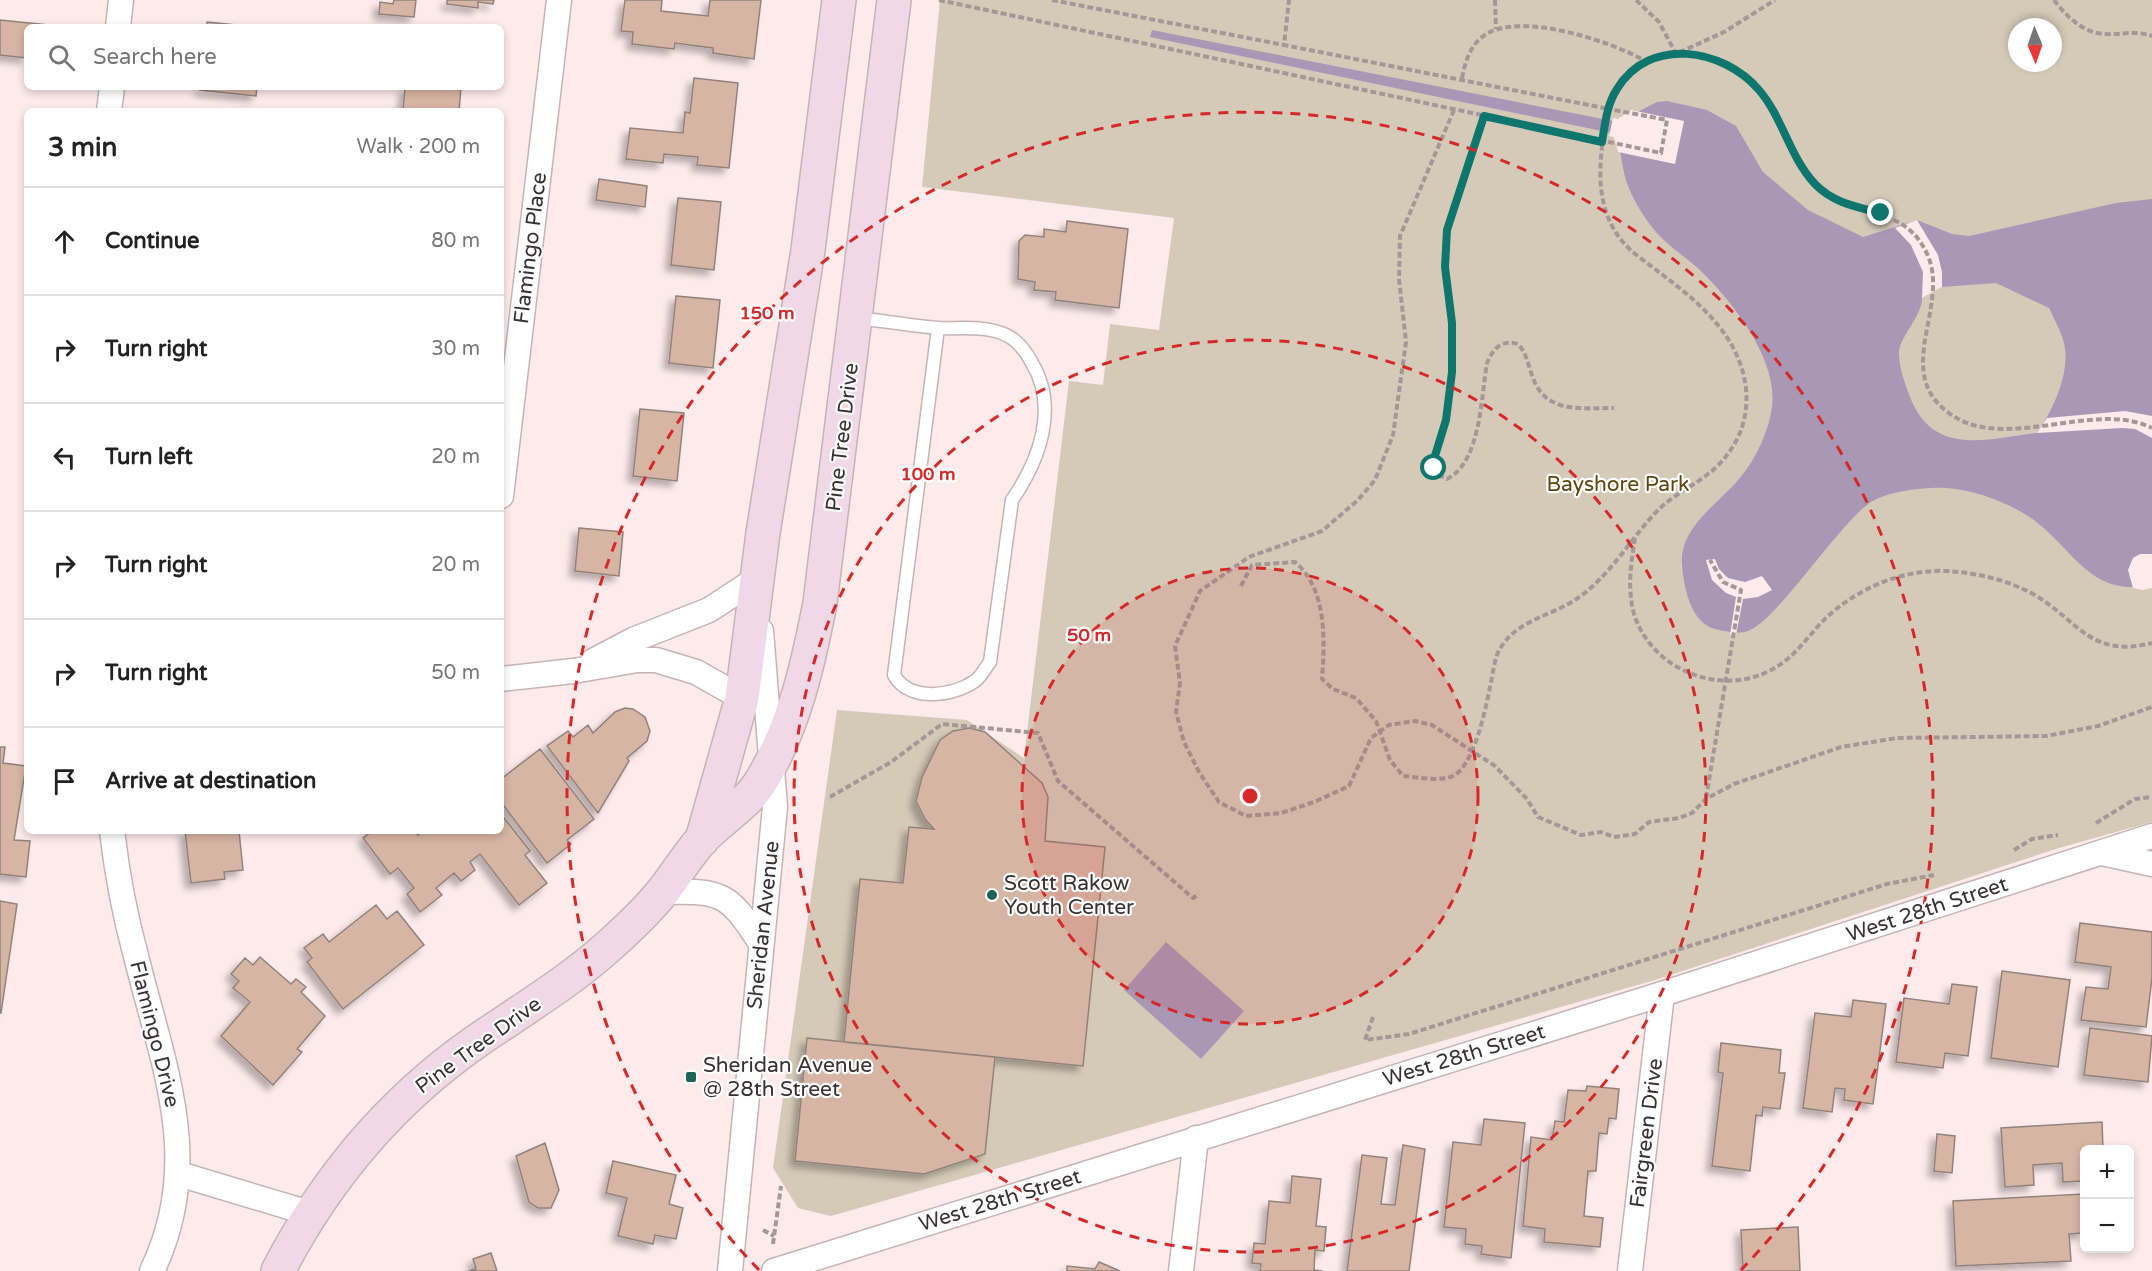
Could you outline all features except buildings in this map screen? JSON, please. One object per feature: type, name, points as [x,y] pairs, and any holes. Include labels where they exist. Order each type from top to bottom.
[{"type":"main road","name":"Pine Tree Drive","points":[[702,840],[742,698],[808,250],[839,0]]},
{"type":"main road","name":"Pine Tree Drive","points":[[278,1271],[309,1213],[356,1150],[414,1092],[474,1043],[584,967],[635,922],[662,892],[702,840],[752,795],[770,765],[795,704],[818,613],[831,535],[894,0]]},
{"type":"street","points":[[118,24],[121,0]]},
{"type":"street","name":"Flamingo Place","points":[[504,470],[559,0]]},
{"type":"street","points":[[109,108],[112,90]]},
{"type":"street","points":[[573,671],[633,640],[709,609],[758,578]]},
{"type":"street","name":"Sheridan Avenue","points":[[730,1271],[760,942],[775,807],[770,765],[758,578]]},
{"type":"street","points":[[504,679],[573,671],[637,660],[667,661],[696,672],[742,698]]},
{"type":"street","name":"Flamingo Drive","points":[[113,834],[135,954],[170,1083],[177,1135],[179,1174],[172,1213],[161,1252],[152,1271]]},
{"type":"street","name":"West 28th Street","points":[[773,1262],[1196,1138],[1662,994],[2152,836]]},
{"type":"street","points":[[2100,853],[2152,864]]},
{"type":"street","points":[[662,892],[705,891],[723,896],[743,915],[760,942]]},
{"type":"street","name":"Fairgreen Drive","points":[[1630,1271],[1662,994]]},
{"type":"street","points":[[1181,1271],[1196,1138]]},
{"type":"street","points":[[179,1174],[309,1213]]},
{"type":"lane","points":[[856,318],[938,328],[981,329],[1008,336],[1026,352],[1038,373],[1044,400],[1044,428],[1034,463],[1012,500],[990,662],[976,681],[955,690],[932,695],[913,692],[900,685],[894,675],[938,328]]},
{"type":"path","points":[[939,0],[1661,153],[1667,120],[1462,78],[1052,0]]},
{"type":"path","points":[[1284,45],[1289,0]]},
{"type":"path","points":[[1495,0],[1496,29]]},
{"type":"path","points":[[1636,0],[1659,22],[1676,54]]},
{"type":"path","points":[[1241,586],[1252,565],[1295,562],[1306,572],[1324,624],[1322,678],[1333,689],[1356,698],[1376,721],[1378,732],[1390,760],[1403,776],[1451,777],[1461,771],[1472,752],[1496,657],[1504,642],[1529,621],[1584,594],[1674,496],[1719,465],[1740,430],[1747,390],[1743,366],[1725,333],[1674,281],[1630,248],[1615,228],[1601,190],[1602,142],[1609,108],[1620,84],[1647,62],[1676,54],[1724,32],[1775,0]]},
{"type":"path","points":[[2054,0],[2072,20],[2093,32],[2104,34],[2137,31],[2152,36]]},
{"type":"path","points":[[1462,78],[1472,47],[1482,36],[1496,29],[1517,27],[1605,41],[1647,62]]},
{"type":"path","points":[[1676,54],[1710,57],[1747,77],[1766,99],[1796,159],[1816,185],[1840,201],[1904,224],[1922,243],[1928,257],[1935,290],[1923,364],[1928,389],[1945,410],[1956,418],[1984,428],[2109,420],[2134,421],[2152,428]]},
{"type":"path","points":[[1454,110],[1400,237],[1400,279],[1406,342],[1394,435],[1375,480],[1358,500],[1322,531],[1249,557],[1200,591],[1175,646],[1180,683],[1176,712],[1184,742],[1199,772],[1219,802],[1246,816],[1281,813],[1314,802],[1350,786],[1371,738],[1378,732],[1389,725],[1415,721],[1432,725],[1495,766],[1513,782],[1538,817],[1581,835],[1601,832],[1614,837],[1635,834],[1649,822],[1679,818],[1692,813],[1706,799],[1734,784],[1800,761],[1870,741],[1897,738],[2046,735],[2098,726],[2152,707]]},
{"type":"path","points":[[1484,116],[1447,230],[1445,267],[1453,346],[1446,420],[1434,459],[1436,474],[1447,479],[1461,470],[1466,462],[1474,444],[1487,363],[1492,350],[1504,343],[1518,344],[1523,349],[1537,389],[1551,403],[1573,408],[1614,408]]},
{"type":"path","points":[[1635,537],[1629,571],[1631,602],[1646,638],[1662,657],[1682,670],[1701,677],[1726,680],[1748,679],[1776,668],[1796,654],[1820,624],[1841,605],[1874,586],[1916,573],[1963,572],[2003,580],[2040,598],[2084,635],[2118,646],[2152,643]]},
{"type":"path","points":[[1706,799],[1741,590],[1723,582],[1710,560]]},
{"type":"path","points":[[830,797],[891,762],[942,724],[1038,733],[1058,781],[1193,898],[1199,894]]},
{"type":"path","points":[[2091,826],[2135,799],[2152,797]]},
{"type":"path","points":[[2007,854],[2032,839],[2062,835]]},
{"type":"path","points":[[1373,1017],[1365,1040],[1409,1034],[1887,884],[1944,873]]},
{"type":"path","points":[[773,1262],[781,1186]]},
{"type":"path","points":[[763,1230],[774,1236]]},
{"type":"green space","name":"Bayshore Park","points":[[940,0],[2152,0],[2152,822],[2059,848],[1655,980],[831,1216],[798,1208],[773,1168],[837,710],[967,720],[1024,758],[1069,381],[1103,385],[1110,324],[1159,330],[1174,218],[922,187]]},
{"type":"shaded area","points":[[1152,30],[1618,122],[1657,102],[1667,101],[1707,110],[1736,126],[1763,172],[1808,210],[1863,237],[1917,220],[1952,234],[1969,236],[2116,203],[2152,199],[2152,585],[2130,587],[2113,584],[2097,577],[2084,568],[2031,518],[2002,502],[1958,489],[1917,489],[1884,496],[1867,505],[1760,624],[1740,633],[1715,629],[1706,625],[1694,611],[1686,592],[1682,563],[1683,549],[1695,526],[1743,474],[1753,459],[1768,425],[1772,407],[1772,389],[1762,354],[1742,319],[1706,276],[1658,234],[1639,208],[1626,179],[1616,134],[1150,37]],"holes":[[[1996,283],[2049,308],[2064,343],[2065,366],[2054,402],[2037,433],[1963,440],[1933,429],[1920,416],[1904,381],[1899,353],[1922,298],[1942,287]]]},
{"type":"shaded area","points":[[1166,942],[1244,1011],[1201,1059],[1124,990]]},
{"type":"pier","points":[[1631,110],[1684,121],[1675,164],[1618,152],[1614,137],[1609,136],[1613,118],[1618,119]]},
{"type":"pier","points":[[1917,220],[1938,255],[1942,272],[1942,287],[1922,298],[1923,272],[1911,245],[1895,228]]},
{"type":"pier","points":[[2125,411],[2152,416],[2152,438],[2135,429],[2122,428],[2037,433],[2047,418]]},
{"type":"pier","points":[[2140,554],[2152,554],[2152,588],[2143,590],[2133,588],[2128,570],[2133,558]]},
{"type":"pier","points":[[1715,559],[1719,569],[1728,578],[1745,582],[1762,576],[1772,590],[1758,597],[1743,599],[1736,635],[1730,635],[1736,597],[1726,593],[1712,580],[1706,560]]},
{"type":"place","name":"Scott Rakow Youth Center","points":[[992,895]]},
{"type":"place","name":"Sheridan Avenue @ 28th Street","points":[[691,1077]]},
{"type":"route","points":[[1434,468],[1434,459],[1446,420],[1452,372],[1452,323],[1445,267],[1447,230],[1484,116],[1602,142],[1612,100],[1627,76],[1655,58],[1676,54],[1697,54],[1710,57],[1739,71],[1766,99],[1796,159],[1816,185],[1840,201],[1881,213]]}]
